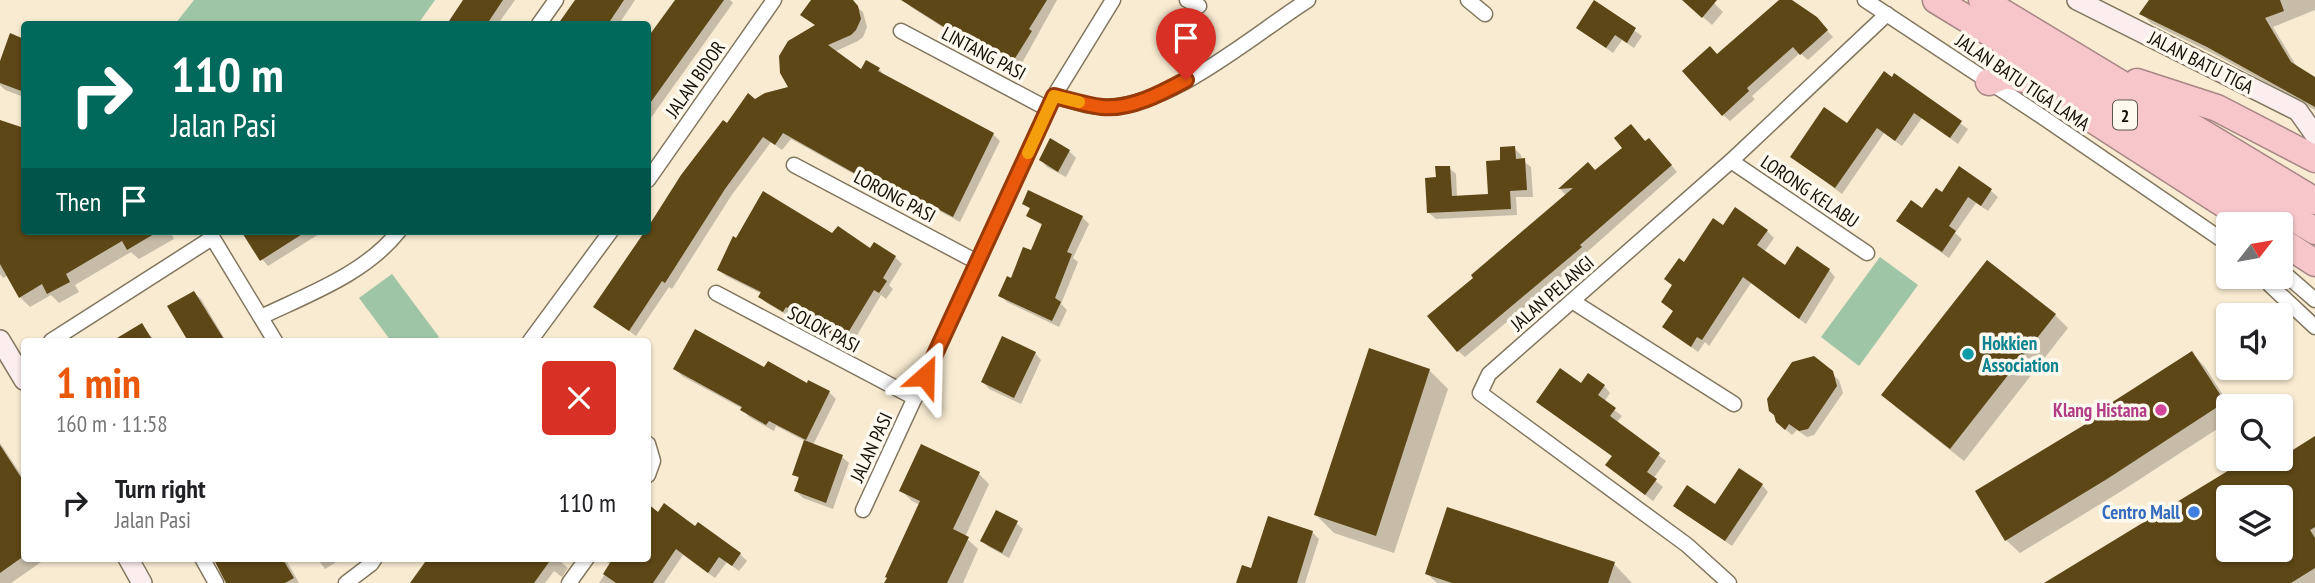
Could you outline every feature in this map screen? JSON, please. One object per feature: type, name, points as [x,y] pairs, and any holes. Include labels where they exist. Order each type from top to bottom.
[{"type":"highway","name":"2","points":[[1936,0],[1979,12],[2092,67],[2315,201]]},
{"type":"highway","name":"2","points":[[1979,12],[2315,231]]},
{"type":"highway","points":[[1979,12],[2033,80],[2236,212]]},
{"type":"highway","points":[[2092,67],[2217,108],[2315,159]]},
{"type":"highway","points":[[1989,82],[2005,75],[2033,80]]},
{"type":"highway","points":[[2293,249],[2315,263]]},
{"type":"street","points":[[542,21],[556,0]]},
{"type":"street","name":"JALAN BIDOR","points":[[651,176],[774,0]]},
{"type":"street","name":"JALAN PASI","points":[[863,510],[1051,102],[1113,0]]},
{"type":"street","points":[[1051,102],[1105,108],[1130,104],[1166,91],[1206,69],[1308,0]]},
{"type":"street","points":[[1468,0],[1485,14]]},
{"type":"street","name":"JALAN BATU TIGA LAMA","points":[[1865,0],[2216,236]]},
{"type":"street","name":"JALAN BATU TIGA","points":[[2077,0],[2307,115],[2315,135]]},
{"type":"street","name":"JALAN PELANGI","points":[[1729,583],[1687,545],[1480,393],[1489,373],[1731,161],[1886,14]]},
{"type":"street","name":"LINTANG PASI","points":[[901,31],[1051,102]]},
{"type":"street","name":"LORONG KELABU","points":[[1731,161],[1867,253]]},
{"type":"street","name":"LORONG PASI","points":[[794,165],[977,262]]},
{"type":"street","points":[[68,337],[209,235]]},
{"type":"street","points":[[211,235],[273,338]]},
{"type":"street","points":[[261,317],[356,270],[388,245],[396,235]]},
{"type":"street","points":[[532,338],[608,235]]},
{"type":"street","points":[[2293,280],[2315,300]]},
{"type":"street","points":[[2274,289],[2315,327]]},
{"type":"street","name":"SOLOK PASI","points":[[716,293],[915,398]]},
{"type":"street","points":[[1572,301],[1734,404]]},
{"type":"street","points":[[0,340],[21,367]]},
{"type":"street","points":[[130,562],[142,583]]},
{"type":"street","points":[[204,562],[216,583]]},
{"type":"street","points":[[346,583],[372,562]]},
{"type":"street","points":[[569,583],[584,562]]},
{"type":"green space","points":[[194,0],[435,0],[420,21],[177,21]]},
{"type":"green space","points":[[1880,257],[1918,285],[1859,366],[1821,337]]},
{"type":"green space","points":[[392,274],[439,337],[389,338],[359,298]]},
{"type":"building","points":[[463,0],[503,0],[489,21],[449,21]]},
{"type":"building","points":[[575,0],[624,0],[610,21],[560,21]]},
{"type":"building","points":[[675,0],[724,0],[651,102],[651,33]]},
{"type":"building","points":[[811,0],[853,0],[858,6],[861,19],[856,30],[828,45],[861,69],[866,60],[880,68],[878,71],[994,133],[953,217],[908,193],[905,198],[892,190],[888,195],[875,188],[877,186],[783,133],[775,145],[763,137],[725,189],[665,283],[662,281],[629,331],[593,307],[642,235],[651,235],[651,222],[681,175],[723,120],[727,123],[748,93],[755,99],[765,93],[788,87],[780,73],[779,56],[788,41],[815,25],[800,15]]},
{"type":"building","points":[[901,0],[1047,0],[1009,68]]},
{"type":"building","points":[[1594,0],[1636,28],[1627,43],[1615,35],[1606,48],[1576,28]]},
{"type":"building","points":[[1682,0],[1717,0],[1702,18]]},
{"type":"building","points":[[1779,0],[1792,0],[1817,17],[1828,30],[1800,55],[1793,47],[1747,88],[1749,91],[1722,116],[1682,71],[1710,46],[1717,54]]},
{"type":"building","points":[[2149,0],[2280,0],[2284,11],[2265,18],[2291,62],[2315,77],[2315,107],[2207,47],[2139,14]]},
{"type":"building","points":[[10,33],[21,38],[21,91],[0,83],[0,61]]},
{"type":"building","points":[[1884,71],[1892,77],[1894,73],[1962,121],[1950,138],[1914,113],[1895,141],[1877,128],[1835,188],[1790,157],[1824,107],[1847,123]]},
{"type":"building","points":[[0,120],[21,127],[21,235],[152,235],[127,250],[122,241],[66,274],[70,282],[47,294],[42,284],[19,298],[0,264]]},
{"type":"building","points":[[1631,124],[1645,141],[1649,138],[1672,165],[1580,245],[1582,247],[1457,352],[1427,316],[1573,188],[1558,189],[1588,162],[1595,170],[1622,148],[1614,138]]},
{"type":"building","points":[[1050,138],[1070,150],[1058,172],[1039,160]]},
{"type":"building","points":[[1515,146],[1516,159],[1525,158],[1527,190],[1510,191],[1511,209],[1427,213],[1425,178],[1436,177],[1435,166],[1450,166],[1452,196],[1488,194],[1486,161],[1500,160],[1500,147]]},
{"type":"building","points":[[1959,166],[1992,189],[1981,206],[1968,197],[1949,226],[1956,231],[1942,252],[1896,221],[1911,200],[1922,208],[1936,188],[1942,192]]},
{"type":"building","points":[[1028,190],[1083,216],[1067,252],[1072,254],[1055,298],[1061,302],[1052,321],[998,296],[1007,276],[1011,278],[1023,247],[1031,250],[1042,224],[1026,216],[1030,208],[1022,204]]},
{"type":"building","points":[[763,191],[832,233],[838,226],[870,248],[874,242],[896,256],[883,278],[887,281],[879,293],[874,290],[843,341],[786,307],[783,312],[758,297],[761,292],[717,270],[733,236],[736,238]]},
{"type":"building","points":[[1735,207],[1768,230],[1757,245],[1785,265],[1797,246],[1830,269],[1799,319],[1743,277],[1702,340],[1697,337],[1691,347],[1662,327],[1673,311],[1661,302],[1672,285],[1664,279],[1679,258],[1684,262],[1713,218],[1723,225]]},
{"type":"building","points":[[244,235],[301,235],[260,261]]},
{"type":"building","name":"Hokkien Association","points":[[1987,260],[2056,314],[1950,449],[1881,395]]},
{"type":"building","points":[[194,291],[223,338],[186,338],[167,306]]},
{"type":"building","points":[[142,323],[151,338],[117,338]]},
{"type":"building","points":[[695,329],[764,367],[768,361],[807,383],[808,380],[830,391],[806,440],[769,421],[766,425],[740,410],[742,407],[673,369]]},
{"type":"building","points":[[1002,336],[1036,352],[1014,398],[981,382]]},
{"type":"building","points":[[1369,348],[1430,369],[1376,536],[1314,515]]},
{"type":"building","points":[[2192,351],[2220,394],[2216,394],[2216,408],[2005,541],[1975,491],[2089,422],[2086,419]]},
{"type":"building","points":[[1814,356],[1833,371],[1837,386],[1808,429],[1799,431],[1789,424],[1785,430],[1769,411],[1767,399],[1792,362]]},
{"type":"building","points":[[1560,368],[1581,383],[1588,373],[1605,385],[1598,395],[1616,408],[1610,416],[1660,453],[1647,472],[1657,479],[1645,495],[1605,465],[1612,456],[1536,402]]},
{"type":"building","name":"Centro Mall","points":[[2315,436],[2315,527],[2310,530],[2315,538],[2315,568],[2291,583],[2044,583],[2228,471],[2293,471],[2293,450]]},
{"type":"building","points":[[804,440],[843,455],[826,503],[794,491],[799,477],[792,475]]},
{"type":"building","points":[[921,444],[980,472],[953,529],[969,537],[947,583],[884,583],[920,501],[899,491]]},
{"type":"building","points":[[0,445],[21,477],[21,558],[0,573]]},
{"type":"building","points":[[1739,468],[1763,484],[1725,541],[1673,506],[1687,485],[1715,504]]},
{"type":"building","points":[[664,503],[695,526],[698,522],[741,553],[732,566],[719,557],[708,573],[676,549],[653,583],[616,583],[603,574],[610,562],[651,562],[651,506],[658,512]]},
{"type":"building","points":[[1447,507],[1615,562],[1608,583],[1452,583],[1425,574]]},
{"type":"building","points":[[996,510],[1018,521],[1002,553],[980,541]]},
{"type":"building","points":[[1268,516],[1313,531],[1297,583],[1236,583],[1242,565],[1251,568]]},
{"type":"building","points":[[215,562],[284,562],[294,578],[285,583],[226,583]]},
{"type":"building","points":[[425,562],[549,562],[534,583],[410,583]]},
{"type":"slow traffic","points":[[1028,153],[1054,96],[1079,102]]},
{"type":"place","name":"Hokkien Association","points":[[1968,354]]},
{"type":"place","name":"Klang Histana","points":[[2161,410]]},
{"type":"place","name":"Centro Mall","points":[[2194,512]]},
{"type":"route","points":[[925,376],[1054,96],[1105,108],[1130,104],[1166,91],[1186,80]]}]
